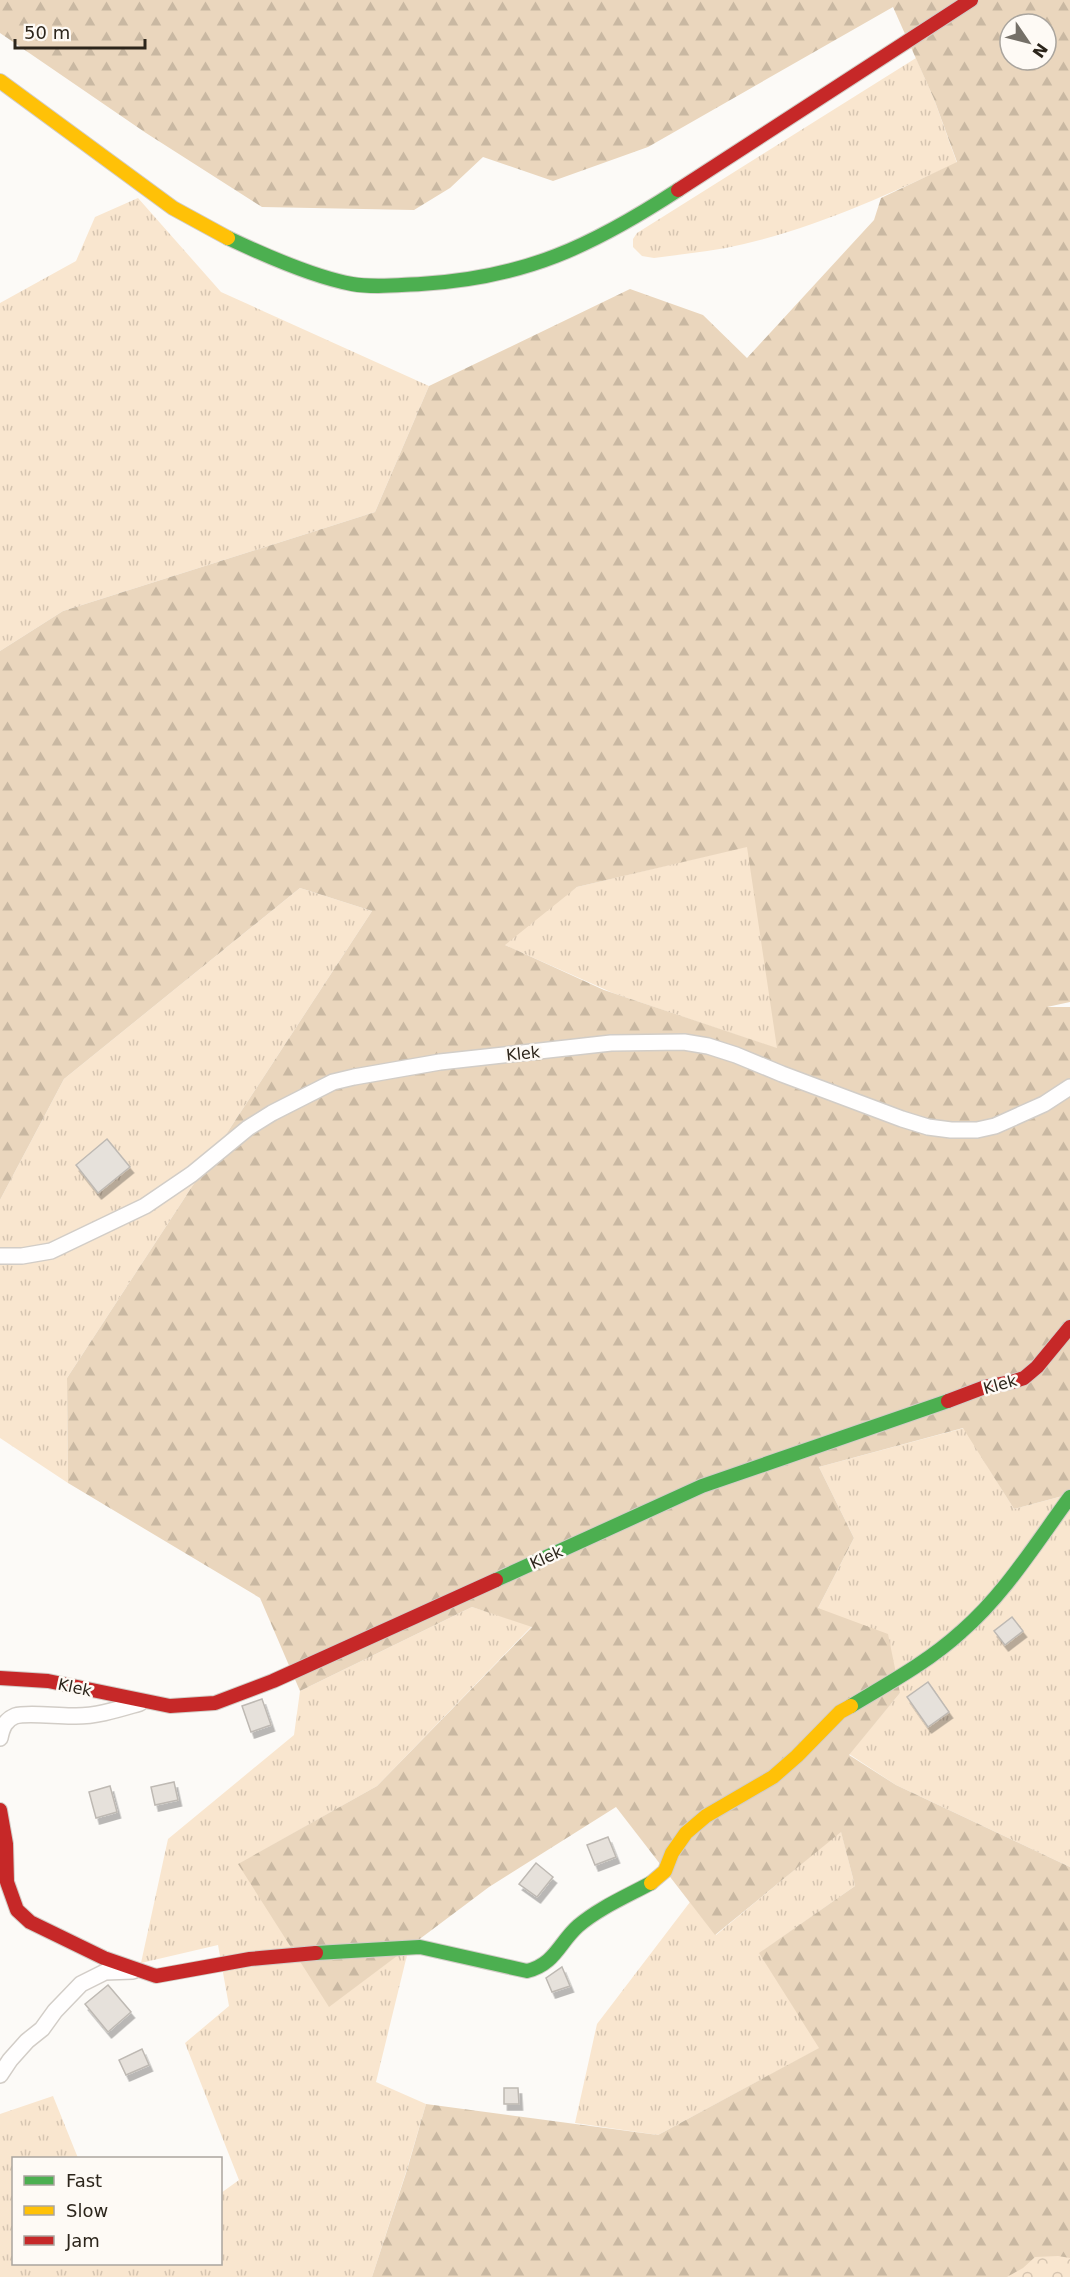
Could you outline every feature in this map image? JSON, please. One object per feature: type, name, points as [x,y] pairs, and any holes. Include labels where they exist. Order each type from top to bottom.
[{"type":"street","points":[[0,81],[173,208],[247,247],[286,264],[353,284],[441,284],[485,278],[524,267],[560,256],[595,239],[641,214],[972,0]]},
{"type":"street","name":"Klek","points":[[0,1256],[22,1256],[51,1251],[145,1206],[192,1174],[248,1128],[333,1082],[440,1062],[611,1043],[684,1042],[708,1046],[736,1055],[902,1119],[928,1127],[951,1130],[977,1130],[1018,1118],[1070,1087]]},
{"type":"street","name":"Klek","points":[[0,1678],[48,1681],[170,1706],[215,1703],[273,1681],[702,1486],[750,1467],[923,1411],[991,1385],[1012,1383],[1024,1378],[1036,1368],[1050,1347],[1070,1328]]},
{"type":"street","points":[[0,1810],[6,1844],[7,1882],[17,1910],[30,1922],[104,1958],[156,1976],[260,1958],[420,1947],[511,1969],[527,1971],[539,1968],[552,1958],[578,1926],[652,1882],[665,1871],[672,1853],[686,1833],[706,1816],[773,1777],[840,1712],[922,1664],[962,1632],[998,1595],[1070,1497]]},
{"type":"street","points":[[0,1738],[6,1721],[16,1716],[87,1715],[105,1713],[143,1702]]},
{"type":"street","points":[[0,2075],[10,2060],[27,2041],[42,2030],[55,2011],[81,1984],[105,1972],[139,1970]]},
{"type":"green space","points":[[0,0],[1070,0],[1070,1002],[1047,1007],[1070,1007],[1070,1494],[1014,1509],[963,1428],[819,1467],[854,1538],[818,1608],[888,1634],[900,1693],[849,1755],[896,1785],[1070,1867],[1070,2277],[372,2277],[426,2104],[658,2135],[819,2048],[759,1953],[855,1886],[841,1832],[715,1935],[616,1807],[489,1887],[329,2007],[238,1864],[377,1786],[532,1627],[472,1607],[300,1691],[260,1598],[68,1483],[67,1378],[372,911],[300,888],[64,1079],[0,1200],[0,651],[63,611],[375,512],[429,386],[630,289],[703,315],[747,358],[874,220],[881,198],[957,162],[934,99],[893,7],[648,147],[553,181],[483,157],[450,188],[414,210],[262,207],[146,133],[0,33]],"holes":[[[747,847],[777,1048],[604,990],[505,945],[577,887]]]},
{"type":"green space","points":[[916,58],[934,99],[957,163],[852,209],[772,237],[722,249],[654,258],[642,256],[633,247],[633,239],[637,233]]},
{"type":"green space","points":[[138,198],[221,292],[429,386],[375,512],[63,611],[0,651],[0,303],[76,261],[95,217]]},
{"type":"green space","points":[[748,846],[778,1049],[613,993],[498,942],[577,887]]},
{"type":"green space","points":[[300,888],[372,911],[67,1378],[68,1483],[0,1438],[0,1200],[64,1079]]},
{"type":"green space","points":[[964,1428],[1014,1509],[1070,1494],[1070,1867],[896,1785],[849,1754],[900,1693],[818,1608],[854,1538],[819,1467]]},
{"type":"green space","points":[[472,1607],[532,1626],[377,1786],[239,1864],[409,1947],[376,2082],[426,2104],[372,2277],[0,2277],[0,2114],[53,2096],[78,2157],[12,2157],[12,2265],[222,2265],[222,2192],[239,2180],[185,2043],[229,2006],[218,1945],[141,1963],[168,1839],[294,1735],[300,1691]]},
{"type":"green space","points":[[841,1831],[855,1886],[760,1953],[820,2048],[658,2135],[575,2123],[597,2024],[690,1902],[716,1935]]},
{"type":"green space","points":[[1035,2257],[1070,2258],[1070,2277],[1007,2277],[1023,2268]]},
{"type":"building","points":[[107,1139],[130,1167],[98,1193],[76,1165]]},
{"type":"building","points":[[1012,1617],[1023,1631],[1005,1645],[994,1631]]},
{"type":"building","points":[[928,1682],[949,1712],[928,1727],[907,1697]]},
{"type":"building","points":[[262,1699],[271,1725],[251,1732],[242,1706]]},
{"type":"building","points":[[174,1782],[178,1800],[155,1805],[151,1787]]},
{"type":"building","points":[[110,1786],[117,1812],[96,1818],[89,1792]]},
{"type":"building","points":[[608,1837],[616,1857],[595,1865],[587,1845]]},
{"type":"building","points":[[536,1863],[553,1877],[537,1897],[519,1884]]},
{"type":"building","points":[[562,1967],[570,1986],[552,1992],[546,1978]]},
{"type":"building","points":[[108,1985],[131,2012],[108,2032],[85,2004]]},
{"type":"building","points":[[142,2049],[149,2065],[126,2075],[119,2060]]},
{"type":"building","points":[[504,2088],[518,2088],[519,2104],[504,2104]]},
{"type":"traffic: fast","points":[[228,238],[305,271],[352,284],[386,286],[458,281],[493,275],[556,256],[616,227],[678,190]]},
{"type":"traffic: fast","points":[[496,1580],[702,1486],[948,1401]]},
{"type":"traffic: fast","points":[[851,1706],[922,1663],[977,1617],[1019,1568],[1070,1497]]},
{"type":"traffic: fast","points":[[316,1953],[420,1947],[527,1971],[536,1968],[550,1958],[586,1920],[651,1883]]},
{"type":"traffic: slow","points":[[0,81],[173,208],[228,238]]},
{"type":"traffic: slow","points":[[651,1883],[665,1871],[672,1853],[686,1833],[706,1816],[773,1777],[840,1712],[851,1706]]},
{"type":"traffic: jam","points":[[678,190],[971,0]]},
{"type":"traffic: jam","points":[[948,1401],[985,1387],[1024,1378],[1037,1367],[1070,1327]]},
{"type":"traffic: jam","points":[[0,1678],[48,1681],[170,1706],[215,1703],[273,1681],[496,1580]]},
{"type":"traffic: jam","points":[[0,1810],[6,1844],[7,1882],[17,1910],[30,1922],[104,1958],[156,1976],[250,1959],[316,1953]]}]
